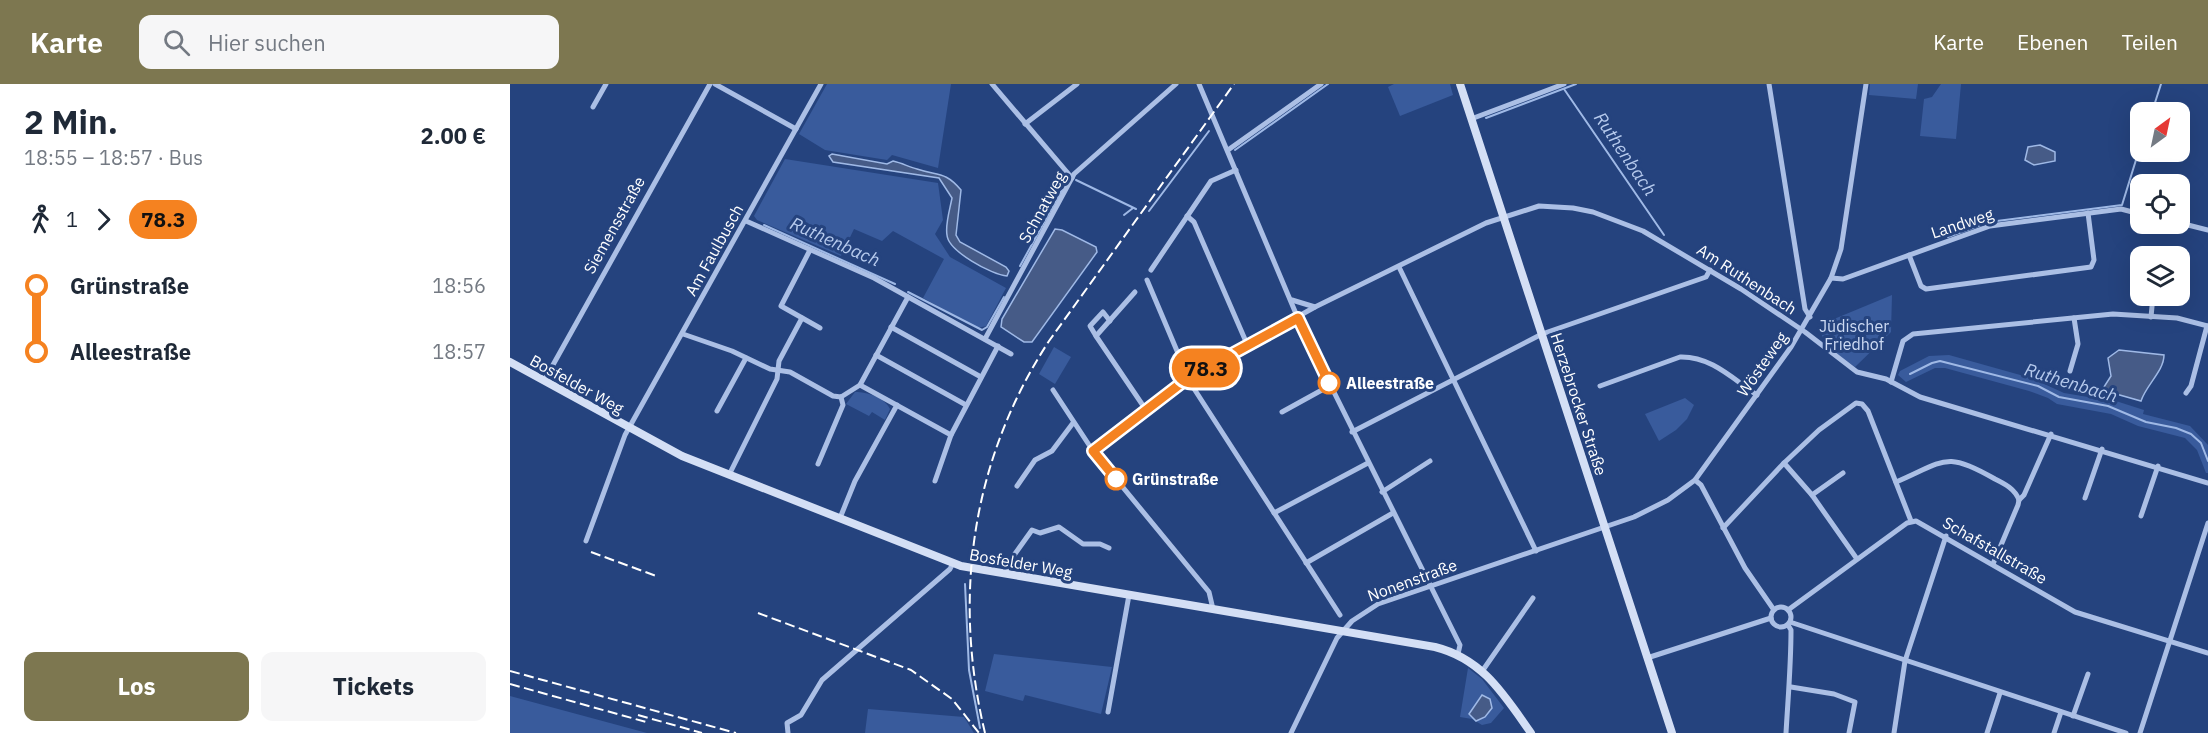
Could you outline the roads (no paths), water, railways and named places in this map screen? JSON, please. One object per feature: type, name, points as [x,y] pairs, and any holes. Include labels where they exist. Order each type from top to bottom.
[{"type":"street","points":[[593,106],[606,84]]},
{"type":"street","name":"Siemensstraße","points":[[544,381],[710,84]]},
{"type":"street","points":[[715,84],[796,129]]},
{"type":"street","name":"Am Faulbusch","points":[[586,541],[630,429],[821,84]]},
{"type":"street","points":[[992,84],[1072,178]]},
{"type":"street","points":[[1025,124],[1077,84]]},
{"type":"street","name":"Schnatweg","points":[[985,339],[1072,178],[1176,84]]},
{"type":"street","points":[[1199,84],[1298,318],[1352,432],[1460,645],[1458,654]]},
{"type":"street","points":[[1228,150],[1321,84]]},
{"type":"street","name":"Herzebrocker Straße","points":[[1460,84],[1672,733]]},
{"type":"street","points":[[1471,119],[1564,84]]},
{"type":"street","points":[[1769,84],[1805,309],[1810,317]]},
{"type":"street","name":"Wösteweg","points":[[1604,527],[1654,508],[1695,480],[1802,331],[1831,278],[1841,249],[1866,84]]},
{"type":"street","points":[[1151,270],[1211,181],[1236,170]]},
{"type":"street","name":"Am Ruthenbach","points":[[1093,451],[1188,378],[1247,344],[1315,307],[1502,217],[1539,206],[1593,212],[1643,231],[1710,270],[1802,331],[1857,372],[1891,382],[1911,394],[2102,449],[2208,483]]},
{"type":"street","name":"Landweg","points":[[1831,278],[1843,279],[1990,226],[2121,208],[2130,211]]},
{"type":"street","points":[[1909,255],[1921,286],[1926,289],[2091,267],[2094,260],[2088,213]]},
{"type":"street","points":[[1187,216],[1194,222],[1247,344]]},
{"type":"street","points":[[746,221],[874,278],[1011,354]]},
{"type":"street","points":[[2190,226],[2208,230]]},
{"type":"street","points":[[810,250],[782,299],[781,306],[820,328]]},
{"type":"street","points":[[1399,267],[1536,551]]},
{"type":"street","points":[[1352,432],[1542,334],[1706,277],[1710,270]]},
{"type":"street","points":[[1147,280],[1188,378],[1340,615]]},
{"type":"street","points":[[1096,336],[1135,292]]},
{"type":"street","points":[[683,334],[770,369],[790,372],[833,396],[842,397],[860,385],[908,297]]},
{"type":"street","points":[[1292,300],[1315,307]]},
{"type":"street","points":[[2151,316],[2152,306]]},
{"type":"street","points":[[1110,321],[1103,312],[1090,326],[1146,410]]},
{"type":"street","points":[[1891,382],[1903,341],[1913,334],[2113,314],[2177,318],[2208,326],[2191,386],[2186,393]]},
{"type":"street","points":[[729,475],[777,379],[779,361],[802,318]]},
{"type":"street","points":[[2070,371],[2078,344],[2074,318]]},
{"type":"street","points":[[891,327],[981,377]]},
{"type":"street","points":[[934,481],[951,435],[998,346]]},
{"type":"street","points":[[876,355],[966,405]]},
{"type":"street","points":[[1600,386],[1680,357],[1692,357],[1711,363],[1757,395]]},
{"type":"street","points":[[717,411],[746,358]]},
{"type":"street","name":"Bosfelder Weg","points":[[510,362],[682,456],[953,563],[1435,647],[1458,654],[1483,670],[1531,733]]},
{"type":"street","points":[[860,385],[951,435]]},
{"type":"street","points":[[1282,412],[1330,385]]},
{"type":"street","points":[[1053,390],[1093,451],[1209,592],[1213,609]]},
{"type":"street","points":[[818,464],[843,405],[842,397]]},
{"type":"street","points":[[1723,528],[1784,462],[1850,405],[1862,404],[1868,411],[1911,521],[1788,610],[1779,608],[1774,610]]},
{"type":"street","points":[[840,518],[855,481],[897,405]]},
{"type":"street","points":[[1017,486],[1035,460],[1052,451],[1073,423]]},
{"type":"street","points":[[1993,564],[2019,500],[2024,495],[2051,434]]},
{"type":"street","points":[[2085,498],[2102,449]]},
{"type":"street","points":[[1896,482],[1953,460],[1964,461],[2013,489],[2019,500]]},
{"type":"street","points":[[1382,492],[1430,461]]},
{"type":"street","points":[[1784,462],[1812,495],[1857,559]]},
{"type":"street","points":[[1274,513],[1368,463]]},
{"type":"street","points":[[2141,516],[2158,466]]},
{"type":"street","points":[[1812,495],[1843,473]]},
{"type":"street","points":[[1695,480],[1701,485],[1745,567],[1774,610]]},
{"type":"street","points":[[1306,563],[1393,513]]},
{"type":"street","name":"Schafstallstraße","points":[[1911,521],[1916,521],[1946,536],[2075,612],[2208,653]]},
{"type":"street","points":[[2140,733],[2208,523]]},
{"type":"street","points":[[1006,574],[1007,565],[1032,530],[1040,533],[1059,527],[1083,544],[1100,544],[1109,548]]},
{"type":"street","name":"Nonenstraße","points":[[1291,733],[1337,638],[1363,613],[1378,604],[1604,527]]},
{"type":"street","points":[[1894,733],[1905,661],[1946,536]]},
{"type":"street","points":[[788,733],[788,723],[801,715],[822,680],[950,569],[953,563]]},
{"type":"street","points":[[1108,712],[1130,595]]},
{"type":"street","points":[[1483,670],[1533,598]]},
{"type":"street","points":[[1771,618],[1774,610]]},
{"type":"street","points":[[1786,733],[1788,697],[1791,687],[1791,630],[1789,624],[1791,616],[1788,610]]},
{"type":"street","points":[[1647,658],[1771,618]]},
{"type":"street","points":[[1771,618],[1778,626],[1789,624],[2126,733]]},
{"type":"street","points":[[2073,716],[2088,674]]},
{"type":"street","points":[[1791,687],[1834,694],[1855,702],[1849,733]]},
{"type":"street","points":[[1987,733],[2000,693]]},
{"type":"street","points":[[2054,733],[2061,712]]},
{"type":"waterway","name":"Ruthenbach","points":[[1235,150],[1328,84]]},
{"type":"waterway","points":[[1486,118],[1576,84]]},
{"type":"waterway","points":[[2155,102],[2161,84]]},
{"type":"waterway","name":"Ruthenbach","points":[[1564,89],[1664,235]]},
{"type":"waterway","name":"Ruthenbach","points":[[1149,211],[1209,131]]},
{"type":"waterway","points":[[1948,237],[1989,222],[2122,205],[2135,162]]},
{"type":"waterway","name":"Ruthenbach","points":[[1076,180],[1136,209]]},
{"type":"waterway","name":"Ruthenbach","points":[[1020,266],[1062,190]]},
{"type":"waterway","points":[[1124,215],[1133,208]]},
{"type":"waterway","name":"Ruthenbach","points":[[764,225],[895,284]]},
{"type":"waterway","name":"Ruthenbach","points":[[908,292],[982,330],[987,327],[1004,297]]},
{"type":"waterway","name":"Ruthenbach","points":[[1910,374],[1940,361],[2038,386],[2059,397],[2108,406],[2146,422],[2176,428],[2191,434],[2201,443],[2208,461]]},
{"type":"waterway","points":[[965,584],[969,670],[980,728]]},
{"type":"railway","points":[[985,733],[975,682],[970,631],[970,580],[976,530],[986,481],[1002,433],[1023,386],[1049,341],[1234,84]]},
{"type":"railway","points":[[591,552],[659,577]]},
{"type":"railway","points":[[758,613],[911,670],[952,699],[979,733]]},
{"type":"railway","points":[[510,671],[736,733]]},
{"type":"railway","points":[[510,684],[646,722]]},
{"type":"railway","points":[[638,715],[702,733]]},
{"type":"place","name":"Alleestraße","points":[[1329,383]]},
{"type":"place","name":"Grünstraße","points":[[1116,479]]},
{"type":"park label","name":"Jüdischer Friedhof","points":[[1854,335]]}]
